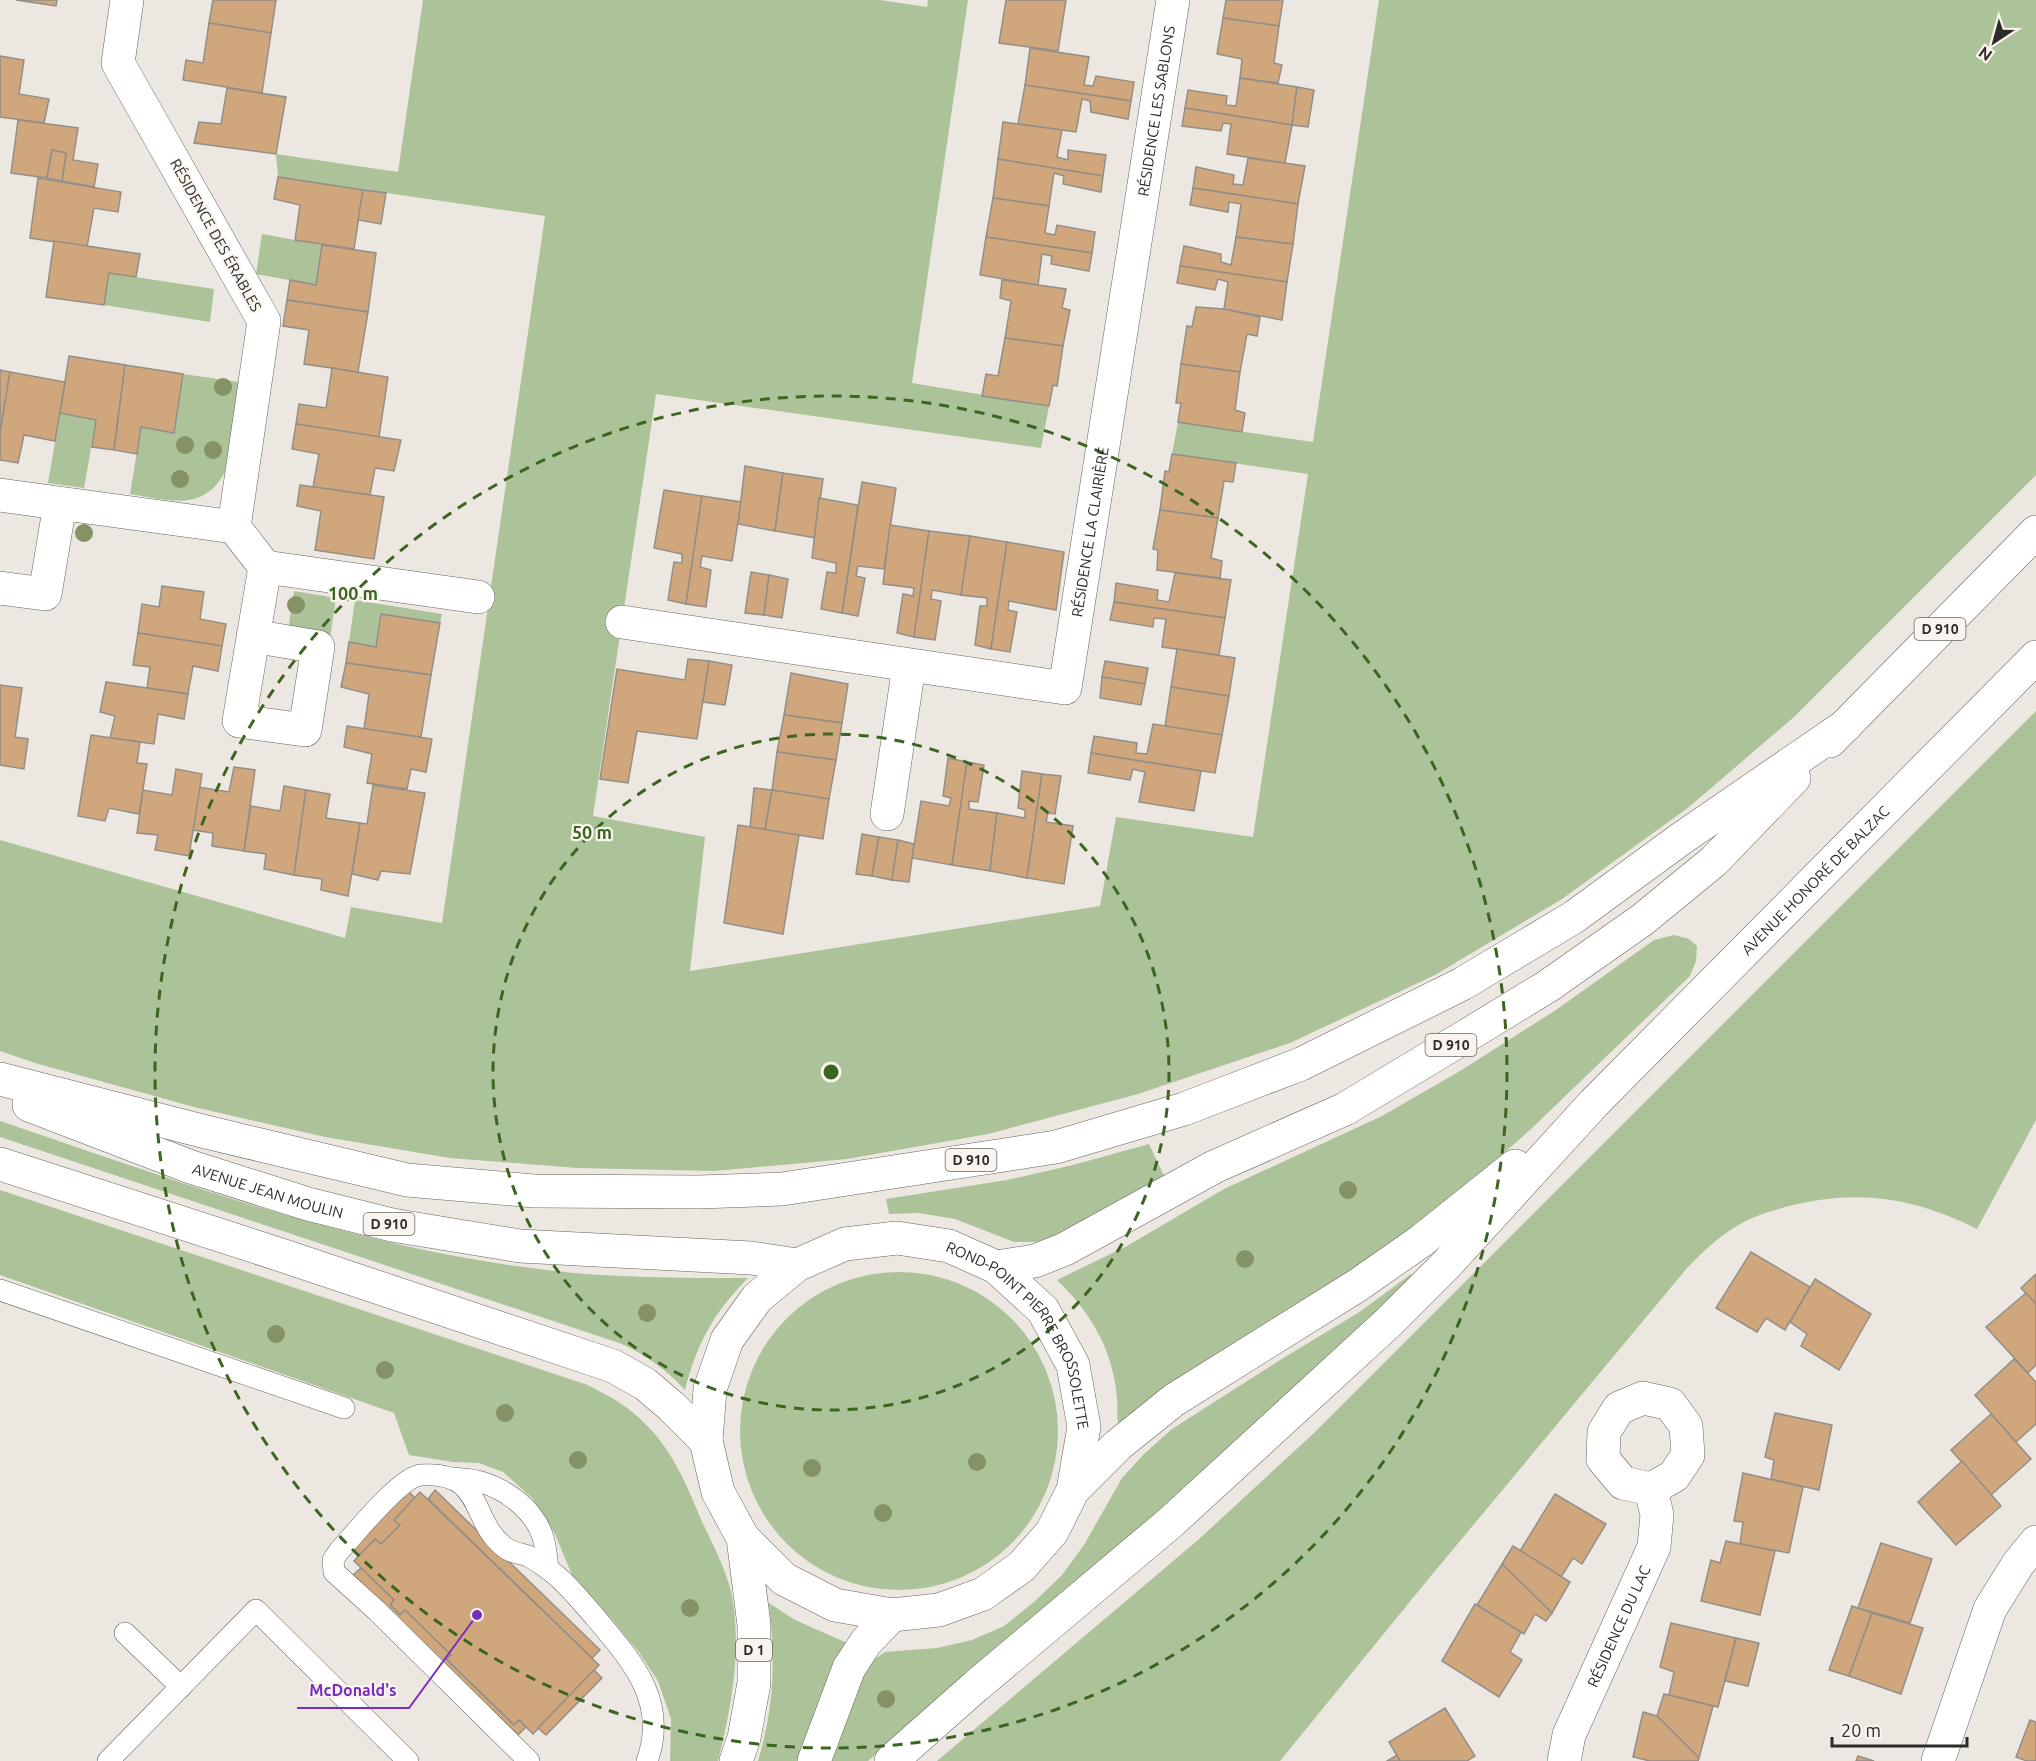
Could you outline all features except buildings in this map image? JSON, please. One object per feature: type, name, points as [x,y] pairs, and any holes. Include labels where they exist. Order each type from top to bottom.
[{"type":"main road","name":"RÉSIDENCE DES ÉRABLES","points":[[127,0],[118,63],[264,321],[234,527]]},
{"type":"main road","name":"RÉSIDENCE LES SABLONS","points":[[1139,221],[1173,0]]},
{"type":"main road","name":"RÉSIDENCE LA CLAIRIÈRE","points":[[622,622],[1065,688],[1139,221]]},
{"type":"main road","points":[[0,495],[234,527],[265,567],[478,597]]},
{"type":"main road","points":[[0,588],[45,594],[60,504]]},
{"type":"main road","name":"D 910","points":[[996,1267],[1035,1261],[1065,1249],[1214,1167],[1345,1109],[1548,986],[1642,921],[1714,861],[2036,532]]},
{"type":"main road","points":[[254,636],[265,567]]},
{"type":"main road","name":"AVENUE HONORÉ DE BALZAC","points":[[1594,1103],[2036,657]]},
{"type":"main road","points":[[887,814],[909,666]]},
{"type":"main road","name":"D 910","points":[[0,1079],[202,1131],[407,1180],[534,1191],[664,1193],[782,1188],[1056,1147],[1184,1109],[1301,1064],[1462,984],[1575,917],[1682,838],[1845,726]]},
{"type":"main road","name":"AVENUE JEAN MOULIN","points":[[0,1094],[191,1167],[308,1204],[392,1225],[520,1246],[751,1258],[797,1265]]},
{"type":"main road","points":[[1073,1490],[1118,1445],[1174,1400],[1358,1284],[1412,1247],[1594,1103]]},
{"type":"main road","points":[[891,1761],[976,1686],[1171,1522],[1381,1329],[1446,1265],[1594,1103]]},
{"type":"main road","points":[[0,1164],[613,1366],[645,1384],[706,1441]]},
{"type":"main road","name":"ROND-POINT PIERRE BROSSOLETTE","points":[[897,1238],[949,1246],[996,1267],[1043,1310],[1073,1365],[1084,1428],[1073,1490],[1052,1532],[1021,1567],[983,1594],[939,1610],[892,1615],[835,1605],[784,1579],[743,1538],[718,1492],[706,1441],[710,1389],[727,1340],[757,1298],[797,1265],[845,1244],[897,1238]]},
{"type":"main road","name":"RÉSIDENCE DU LAC","points":[[1564,1761],[1569,1735],[1654,1546],[1657,1515],[1651,1490]]},
{"type":"main road","name":"D 1","points":[[736,1761],[744,1738],[754,1683],[754,1625],[743,1538]]},
{"type":"main road","points":[[1938,1761],[1990,1609],[2018,1564],[2036,1542]]},
{"type":"main road","points":[[814,1761],[849,1668],[866,1642],[892,1615]]},
{"type":"lane","points":[[0,1290],[344,1408]]},
{"type":"lane","points":[[529,1761],[376,1610],[334,1572],[333,1560],[403,1482],[419,1475],[480,1481],[501,1490],[519,1502],[534,1518],[544,1539],[548,1569]]},
{"type":"lane","points":[[450,1478],[470,1492],[492,1536],[505,1548],[528,1556],[548,1569],[583,1603],[625,1652],[645,1684],[653,1714],[654,1744],[647,1761]]},
{"type":"lane","points":[[108,1761],[256,1610],[408,1761]]},
{"type":"lane","points":[[124,1633],[181,1687]]},
{"type":"green space","points":[[423,0],[880,0],[927,7],[928,0],[968,0],[912,383],[1049,406],[1041,448],[656,394],[593,816],[705,837],[690,971],[1100,906],[1116,817],[1253,837],[1308,474],[1172,454],[1178,422],[1313,442],[1379,0],[2036,0],[2036,475],[1794,717],[1689,807],[1562,899],[1435,975],[1290,1043],[1138,1094],[988,1134],[847,1159],[714,1171],[577,1168],[450,1158],[325,1137],[194,1107],[35,1063],[0,1051],[0,840],[345,938],[351,907],[442,923],[545,216],[278,177],[276,154],[398,172]]},
{"type":"green space","points":[[262,234],[322,245],[316,285],[256,274]]},
{"type":"green space","points":[[109,273],[214,289],[210,322],[104,305]]},
{"type":"green space","points":[[183,374],[239,382],[225,472],[206,494],[195,499],[184,501],[158,499],[130,494],[141,427],[174,432]]},
{"type":"green space","points":[[60,413],[96,420],[84,488],[48,483]]},
{"type":"green space","points":[[294,591],[336,598],[330,638],[288,631]]},
{"type":"green space","points":[[355,600],[442,614],[440,623],[381,615],[376,647],[349,642]]},
{"type":"green space","points":[[2036,711],[2036,1120],[1977,1229],[1954,1218],[1908,1203],[1862,1197],[1838,1198],[1789,1206],[1749,1219],[1723,1235],[1688,1267],[1280,1761],[937,1761],[1198,1540],[1314,1433]]},
{"type":"green space","points":[[1674,935],[1689,939],[1697,946],[1696,961],[1690,976],[1530,1130],[1454,1197],[1392,1247],[1118,1426],[1116,1389],[1109,1357],[1088,1316],[1057,1280],[1127,1246],[1224,1189],[1382,1116],[1460,1071],[1556,1010],[1654,940]]},
{"type":"green space","points":[[0,1121],[262,1208],[395,1244],[463,1258],[585,1274],[748,1278],[725,1304],[708,1329],[695,1357],[685,1390],[656,1364],[622,1344],[0,1137]]},
{"type":"green space","points":[[1149,1144],[1165,1178],[1056,1237],[1035,1242],[1014,1242],[955,1219],[919,1213],[889,1214],[886,1199],[1007,1180]]},
{"type":"green space","points":[[0,1190],[588,1385],[616,1400],[635,1414],[659,1439],[678,1468],[720,1559],[731,1591],[735,1622],[735,1662],[731,1702],[718,1761],[670,1761],[671,1719],[658,1681],[638,1651],[611,1618],[574,1580],[555,1534],[532,1498],[503,1472],[479,1463],[453,1462],[409,1455],[394,1413],[0,1275]]},
{"type":"green space","points":[[883,1272],[915,1272],[945,1278],[974,1290],[988,1298],[1012,1318],[1032,1342],[1046,1370],[1052,1385],[1058,1415],[1058,1447],[1052,1477],[1046,1492],[1032,1520],[1012,1544],[988,1564],[945,1584],[915,1590],[883,1590],[853,1584],[810,1564],[786,1544],[766,1520],[746,1477],[740,1447],[740,1415],[746,1385],[766,1342],[786,1318],[810,1298],[853,1278]]},
{"type":"green space","points":[[1411,1274],[1416,1280],[1144,1525],[868,1761],[830,1761],[860,1675],[872,1661],[885,1652],[937,1648],[972,1640],[1004,1626],[1062,1575],[1084,1545],[1122,1478],[1172,1429],[1361,1311]]},
{"type":"green space","points":[[769,1603],[795,1620],[847,1643],[799,1761],[758,1761],[771,1701],[773,1663]]},
{"type":"place","name":"McDonald's","points":[[477,1615]]}]
